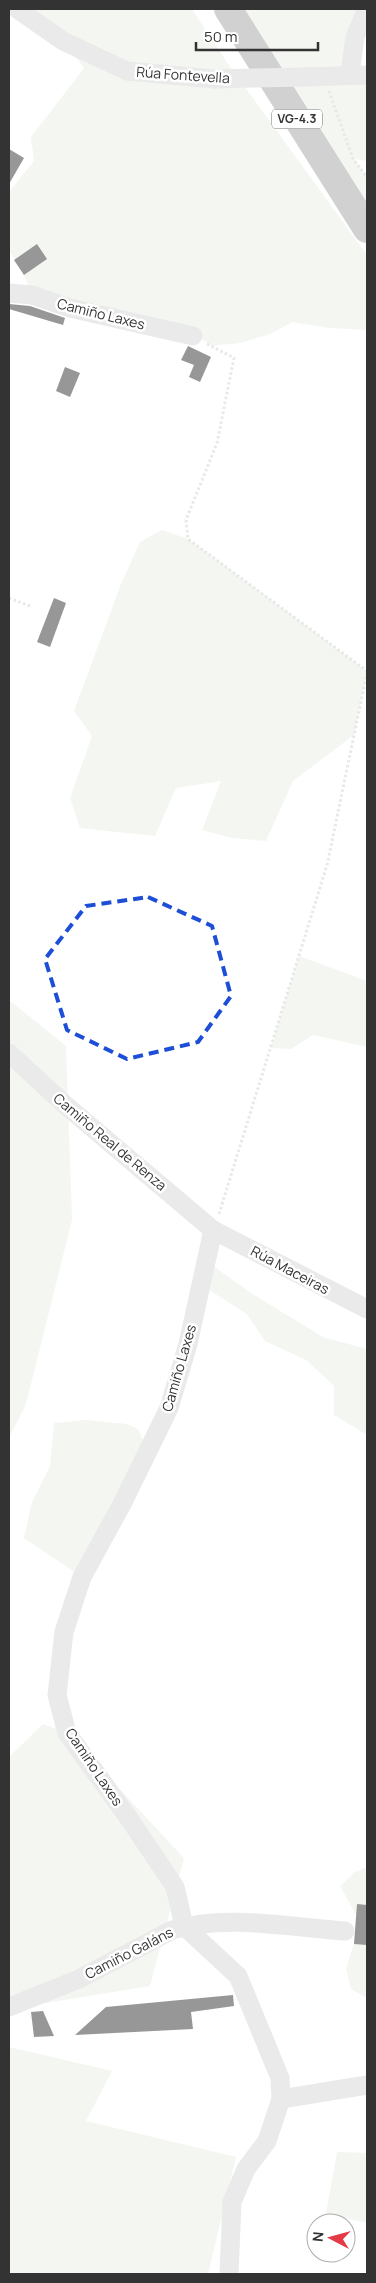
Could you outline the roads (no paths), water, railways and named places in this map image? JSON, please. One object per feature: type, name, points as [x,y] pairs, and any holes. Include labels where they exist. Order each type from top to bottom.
[{"type":"highway","name":"VG-4.3","points":[[228,9],[367,229]]},
{"type":"street","name":"Rúa Fontevella","points":[[17,9],[63,41],[127,71],[214,78],[359,74]]},
{"type":"street","points":[[359,74],[355,37],[367,9]]},
{"type":"street","name":"Camiño Laxes","points":[[9,292],[32,295],[70,308],[193,336]]},
{"type":"street","name":"Camiño Real de Renza","points":[[9,1053],[63,1103],[213,1230]]},
{"type":"street","name":"Camiño Laxes","points":[[184,1926],[175,1887],[130,1820],[67,1733],[57,1695],[64,1632],[82,1577],[122,1504],[169,1408],[188,1344],[213,1230]]},
{"type":"street","name":"Rúa Maceiras","points":[[213,1230],[367,1309]]},
{"type":"street","name":"Camiño Galáns","points":[[9,2007],[80,1979],[172,1930],[184,1926],[223,1922],[345,1931]]},
{"type":"street","points":[[184,1926],[238,1976],[280,2078],[281,2099],[268,2141],[246,2169],[232,2202],[229,2274]]},
{"type":"street","points":[[281,2099],[367,2085]]}]
